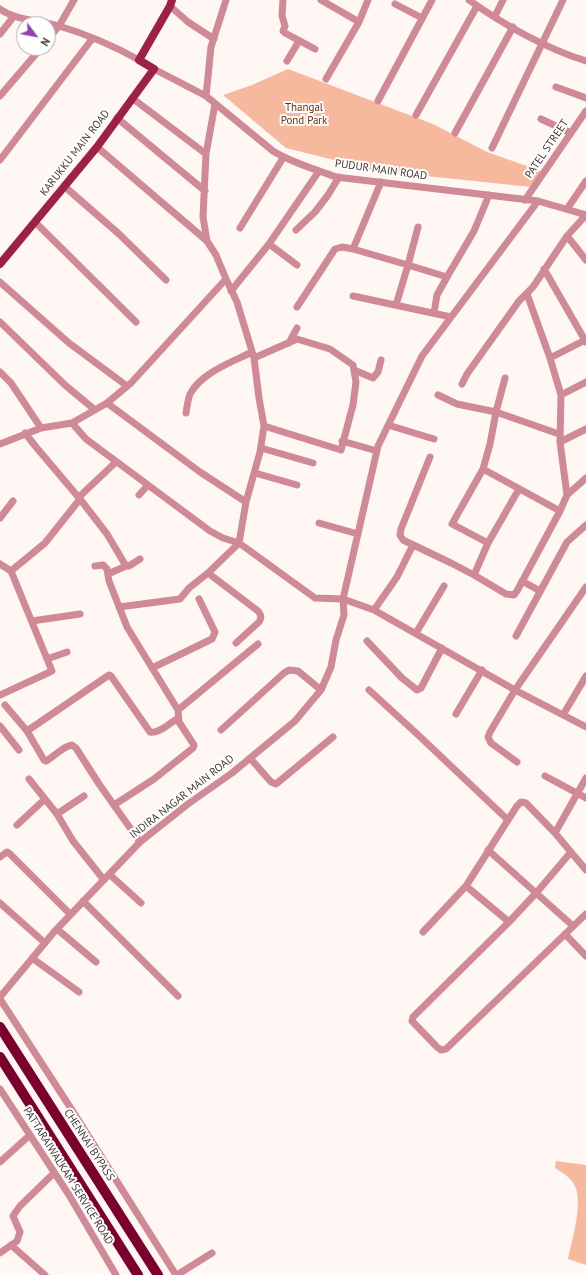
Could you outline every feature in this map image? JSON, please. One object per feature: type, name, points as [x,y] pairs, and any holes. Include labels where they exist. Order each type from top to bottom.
[{"type":"highway","name":"CHENNAI BYPASS","points":[[0,1027],[158,1275]]},
{"type":"highway","points":[[0,1057],[138,1275]]},
{"type":"main road","points":[[154,68],[139,60],[171,3]]},
{"type":"main road","name":"KARUKKU MAIN ROAD","points":[[0,264],[97,147],[154,68]]},
{"type":"street","points":[[56,30],[74,0]]},
{"type":"street","points":[[206,96],[211,47],[226,0]]},
{"type":"street","points":[[283,0],[282,16],[285,26],[283,31],[315,49]]},
{"type":"street","points":[[321,0],[359,22]]},
{"type":"street","points":[[326,79],[359,22],[368,0]]},
{"type":"street","points":[[378,101],[432,0]]},
{"type":"street","points":[[469,0],[513,27],[543,43],[559,51],[586,61]]},
{"type":"street","points":[[495,16],[503,0]]},
{"type":"street","points":[[492,148],[563,0]]},
{"type":"street","points":[[171,3],[188,22],[214,38]]},
{"type":"street","points":[[395,4],[422,18]]},
{"type":"street","points":[[416,115],[477,6]]},
{"type":"street","points":[[0,9],[14,16],[59,26],[126,53],[139,60]]},
{"type":"street","points":[[0,34],[14,16]]},
{"type":"street","points":[[455,133],[513,27]]},
{"type":"street","points":[[0,160],[92,39]]},
{"type":"street","points":[[287,61],[299,41]]},
{"type":"street","points":[[0,96],[34,56]]},
{"type":"street","name":"PUDUR MAIN ROAD","points":[[154,68],[206,96],[283,158],[319,171],[339,177],[538,201],[586,215]]},
{"type":"street","points":[[556,87],[586,98]]},
{"type":"street","points":[[132,98],[206,154]]},
{"type":"street","points":[[207,241],[203,217],[206,154],[215,104]]},
{"type":"street","name":"PATEL STREET","points":[[526,200],[586,111]]},
{"type":"street","points":[[117,118],[205,191]]},
{"type":"street","points":[[541,119],[571,133]]},
{"type":"street","points":[[97,147],[207,241],[216,255],[237,302],[253,355],[264,426],[261,448],[246,502],[239,543],[180,599],[119,607]]},
{"type":"street","points":[[240,228],[283,158]]},
{"type":"street","points":[[232,290],[268,244],[319,171]]},
{"type":"street","points":[[296,230],[315,212],[339,177]]},
{"type":"street","points":[[567,209],[586,181]]},
{"type":"street","points":[[353,249],[381,182]]},
{"type":"street","points":[[64,186],[119,234],[166,280]]},
{"type":"street","points":[[434,314],[437,295],[474,231],[490,195]]},
{"type":"street","name":"INDIRA NAGAR MAIN ROAD","points":[[0,998],[70,914],[140,842],[188,804],[232,773],[295,721],[321,690],[331,668],[336,640],[344,615],[343,599],[377,451],[388,426],[422,356],[538,201]]},
{"type":"street","points":[[462,384],[467,374],[519,301],[534,287],[544,269],[567,236],[586,215]]},
{"type":"street","points":[[35,222],[136,322]]},
{"type":"street","points":[[396,305],[418,227]]},
{"type":"street","points":[[567,236],[586,260]]},
{"type":"street","points":[[268,244],[297,265]]},
{"type":"street","points":[[297,308],[335,250],[342,247],[447,277]]},
{"type":"street","points":[[544,269],[585,341],[550,358]]},
{"type":"street","points":[[0,444],[41,428],[72,423],[107,403],[127,386],[226,279]]},
{"type":"street","points":[[0,282],[69,343],[127,386]]},
{"type":"street","points":[[527,294],[550,358],[561,395],[559,434],[567,495]]},
{"type":"street","points":[[353,296],[451,317]]},
{"type":"street","points":[[0,322],[65,386],[95,410]]},
{"type":"street","points":[[288,343],[297,328]]},
{"type":"street","points":[[186,413],[190,395],[198,383],[208,375],[253,355],[297,339],[330,349],[353,365],[356,382],[353,405],[342,441],[341,450],[264,426]]},
{"type":"street","points":[[354,370],[372,378],[378,372],[381,360]]},
{"type":"street","points":[[0,372],[11,383],[41,428]]},
{"type":"street","points":[[488,543],[452,524],[483,469],[505,378]]},
{"type":"street","points":[[561,395],[586,382]]},
{"type":"street","points":[[438,395],[457,404],[496,412],[559,434]]},
{"type":"street","points":[[107,403],[200,472],[246,502]]},
{"type":"street","points":[[72,423],[83,436],[116,462],[210,531],[223,538],[239,543],[315,598],[343,599],[374,610],[515,690],[586,728]]},
{"type":"street","points":[[388,426],[434,439]]},
{"type":"street","points":[[560,442],[586,429]]},
{"type":"street","points":[[26,433],[36,447],[80,498],[106,534],[126,566]]},
{"type":"street","points":[[342,441],[377,451]]},
{"type":"street","points":[[261,448],[313,462]]},
{"type":"street","points":[[430,456],[401,529],[400,535],[402,540],[474,575],[506,594],[511,595],[514,595],[522,581],[560,511],[567,495],[586,478]]},
{"type":"street","points":[[11,571],[45,543],[80,498],[116,462]]},
{"type":"street","points":[[483,469],[560,511]]},
{"type":"street","points":[[255,473],[297,485]]},
{"type":"street","points":[[139,495],[148,485]]},
{"type":"street","points":[[474,575],[488,543],[520,489]]},
{"type":"street","points":[[0,518],[13,501]]},
{"type":"street","points":[[319,523],[358,534]]},
{"type":"street","points":[[516,636],[567,542],[586,525]]},
{"type":"street","points":[[374,610],[397,577],[413,545]]},
{"type":"street","points":[[108,574],[129,566],[140,559]]},
{"type":"street","points":[[0,564],[11,571],[52,671],[0,695],[2,707],[26,730],[44,760],[46,761],[68,746],[72,745],[76,748],[140,842]]},
{"type":"street","points":[[95,566],[103,565],[107,569],[109,581],[127,627],[178,710],[179,722],[194,745],[193,748],[154,779],[114,805]]},
{"type":"street","points":[[208,573],[258,611],[261,615],[259,622],[236,643]]},
{"type":"street","points":[[522,581],[540,591]]},
{"type":"street","points":[[416,633],[444,586]]},
{"type":"street","points":[[517,762],[491,743],[488,737],[515,690],[586,587]]},
{"type":"street","points":[[152,668],[212,639],[215,632],[199,599]]},
{"type":"street","points":[[32,621],[80,614]]},
{"type":"street","points":[[367,641],[402,678],[417,690],[421,688],[442,648]]},
{"type":"street","points":[[178,710],[258,644]]},
{"type":"street","points":[[47,659],[67,652]]},
{"type":"street","points":[[221,730],[289,670],[298,671],[321,690]]},
{"type":"street","points":[[456,714],[482,670]]},
{"type":"street","points":[[26,730],[109,675],[150,732],[157,732],[175,720],[179,722]]},
{"type":"street","points":[[563,715],[586,676]]},
{"type":"street","points":[[369,690],[508,820]]},
{"type":"street","points":[[0,726],[19,750]]},
{"type":"street","points":[[250,758],[271,782],[276,784],[333,737]]},
{"type":"street","points":[[545,776],[586,798]]},
{"type":"street","points":[[554,832],[586,778]]},
{"type":"street","points":[[30,779],[57,814],[73,841],[104,880]]},
{"type":"street","points":[[57,814],[84,796]]},
{"type":"street","points":[[17,825],[45,800]]},
{"type":"street","points":[[423,932],[466,886],[488,850],[521,802],[526,803],[554,832],[586,870]]},
{"type":"street","points":[[488,850],[573,926]]},
{"type":"street","points":[[0,857],[7,852],[10,854],[70,914]]},
{"type":"street","points":[[571,852],[509,922],[413,1017],[412,1019],[414,1023],[437,1047],[441,1050],[446,1049],[586,914]]},
{"type":"street","points":[[110,874],[141,903]]},
{"type":"street","points":[[466,886],[509,922]]},
{"type":"street","points":[[83,902],[178,996]]},
{"type":"street","points":[[0,903],[45,943]]},
{"type":"street","points":[[57,929],[96,962]]},
{"type":"street","points":[[565,934],[586,956]]},
{"type":"street","points":[[32,958],[79,992]]},
{"type":"street","points":[[0,998],[177,1275],[212,1253]]},
{"type":"street","name":"PATTARAIWALKAM SERVICE ROAD","points":[[0,1089],[54,1173],[116,1275]]},
{"type":"street","points":[[0,1162],[30,1135]]},
{"type":"street","points":[[0,1253],[17,1241],[20,1232],[13,1216],[20,1206],[54,1173]]},
{"type":"street","points":[[11,1245],[45,1275]]},
{"type":"green space","name":"Thangal Pond Park","points":[[288,69],[433,124],[487,152],[541,171],[531,187],[360,169],[346,163],[286,148],[223,95],[252,85]]},
{"type":"green space","points":[[556,1161],[586,1165],[586,1265],[568,1259],[578,1210],[577,1191],[570,1179],[555,1168]]}]
